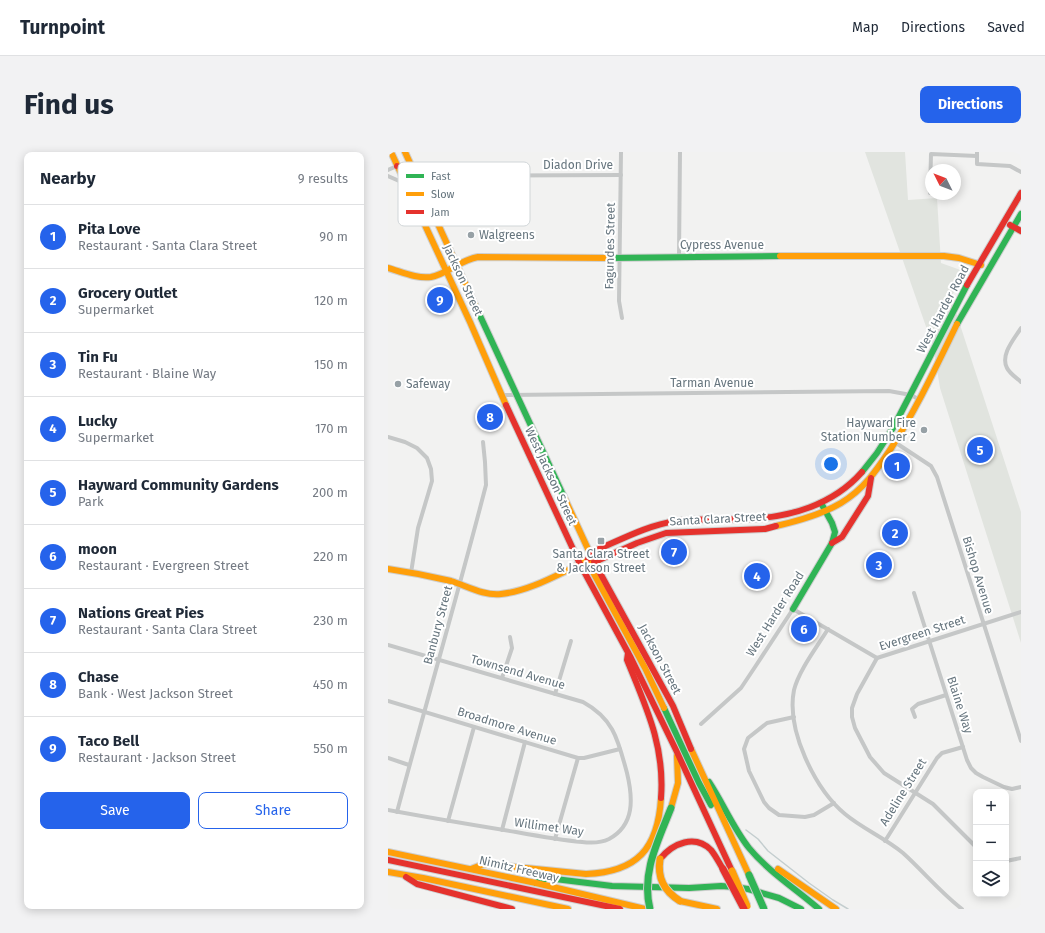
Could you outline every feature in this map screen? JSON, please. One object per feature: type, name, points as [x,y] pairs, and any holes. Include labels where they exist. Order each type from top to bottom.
[{"type":"main road","name":"Jackson Street","points":[[391,152],[397,166]]},
{"type":"main road","name":"Jackson Street","points":[[405,152],[410,162]]},
{"type":"main road","name":"West Harder Road","points":[[887,437],[911,395],[956,304],[1021,193]]},
{"type":"main road","name":"West Harder Road","points":[[895,442],[920,400],[959,319],[1021,214]]},
{"type":"main road","points":[[1005,222],[1021,232]]},
{"type":"main road","name":"Jackson Street","points":[[426,226],[503,395]]},
{"type":"main road","name":"Jackson Street","points":[[439,226],[516,395]]},
{"type":"main road","name":"Cypress Avenue","points":[[388,268],[421,277],[436,275],[456,264],[478,257],[620,258],[679,256],[944,256],[959,258],[988,268]]},
{"type":"main road","name":"West Jackson Street","points":[[503,395],[518,431],[580,564]]},
{"type":"main road","name":"West Jackson Street","points":[[516,395],[590,559]]},
{"type":"main road","points":[[897,420],[905,424]]},
{"type":"main road","name":"Santa Clara Street","points":[[388,569],[460,584],[488,594],[509,593],[536,584],[580,564],[642,530],[658,525],[689,520],[755,519],[778,517],[801,511],[821,503],[844,490],[860,474],[877,455],[887,437]]},
{"type":"main road","name":"Santa Clara Street","points":[[590,559],[666,533],[765,529],[803,520],[825,511],[851,496],[871,478],[895,442]]},
{"type":"main road","name":"West Harder Road","points":[[792,608],[832,543],[842,536],[868,496],[871,478]]},
{"type":"main road","points":[[821,503],[832,523],[835,532],[832,543]]},
{"type":"main road","name":"Jackson Street","points":[[590,559],[673,706],[700,771]]},
{"type":"main road","points":[[590,559],[645,668],[699,783],[736,847]]},
{"type":"main road","points":[[580,564],[628,653],[676,750],[748,909]]},
{"type":"main road","points":[[471,869],[484,864],[564,873],[599,874],[620,870],[634,862],[646,851],[651,843],[659,816],[662,771],[654,729],[627,660],[628,653]]},
{"type":"main road","points":[[650,909],[646,894],[649,870],[678,789],[676,750]]},
{"type":"main road","points":[[700,771],[718,794],[740,834],[749,847],[762,862],[818,908]]},
{"type":"main road","points":[[700,771],[764,909]]},
{"type":"main road","points":[[740,834],[768,861],[824,902],[836,909]]},
{"type":"main road","points":[[717,909],[680,901],[672,897],[666,891],[659,874],[660,859],[669,849],[679,843],[690,841],[704,844],[711,849],[744,909]]},
{"type":"main road","name":"Nimitz Freeway","points":[[388,852],[471,869],[645,909]]},
{"type":"main road","points":[[388,860],[620,909]]},
{"type":"main road","points":[[388,864],[414,870],[423,878]]},
{"type":"main road","points":[[388,872],[568,909]]},
{"type":"main road","points":[[402,875],[417,884],[512,909]]},
{"type":"main road","points":[[536,884],[547,878],[612,886],[689,888],[728,887],[748,889],[779,898],[801,909]]},
{"type":"street","name":"Fagundes Street","points":[[621,152],[619,301],[622,318]]},
{"type":"street","points":[[679,256],[680,152]]},
{"type":"street","points":[[931,164],[931,154],[977,154],[977,164],[1010,166],[1021,172]]},
{"type":"street","points":[[388,170],[397,166]]},
{"type":"street","name":"Diadon Drive","points":[[530,175],[621,175]]},
{"type":"street","points":[[388,176],[398,180]]},
{"type":"street","points":[[1021,328],[1007,351],[1004,361],[1008,370],[1021,382]]},
{"type":"street","name":"Tarman Avenue","points":[[503,395],[889,391],[911,395],[920,400]]},
{"type":"street","points":[[388,437],[406,442],[416,448],[427,458],[431,469],[432,481],[418,528],[411,573]]},
{"type":"street","name":"Bishop Avenue","points":[[887,437],[931,466],[937,477],[1021,741]]},
{"type":"street","name":"Banbury Street","points":[[397,812],[409,765],[440,660],[486,484],[483,442]]},
{"type":"street","name":"Blaine Way","points":[[914,593],[971,768],[976,773],[1004,787],[1012,789],[1021,787]]},
{"type":"street","name":"Evergreen Street","points":[[792,608],[877,658],[1021,612]]},
{"type":"street","name":"West Harder Road","points":[[700,724],[741,688],[764,655],[792,608]]},
{"type":"street","points":[[828,629],[799,678],[794,691],[794,717],[797,736],[805,758],[818,782],[834,803],[854,822],[902,852],[949,899],[962,909]]},
{"type":"street","points":[[502,678],[512,648],[510,637]]},
{"type":"street","points":[[555,694],[571,641]]},
{"type":"street","name":"Townsend Avenue","points":[[388,645],[583,702],[595,709],[604,717],[614,730],[620,749]]},
{"type":"street","points":[[877,658],[856,694],[852,708],[852,718],[855,728],[876,765],[884,773],[933,804],[973,844]]},
{"type":"street","points":[[915,717],[912,709],[918,704],[946,695]]},
{"type":"street","name":"Broadmore Avenue","points":[[388,700],[578,758],[584,758],[620,749]]},
{"type":"street","points":[[794,717],[767,723],[748,738],[744,749],[749,771],[764,802],[769,808],[779,815],[805,817],[814,815],[834,803]]},
{"type":"street","points":[[448,821],[474,727]]},
{"type":"street","points":[[502,830],[525,742]]},
{"type":"street","name":"Adeline Street","points":[[885,840],[937,758],[942,753],[963,747]]},
{"type":"street","name":"Willimet Way","points":[[388,810],[555,839],[593,843],[607,840],[619,833],[628,820],[631,804],[630,788],[620,749]]},
{"type":"street","points":[[388,758],[409,765]]},
{"type":"street","points":[[555,839],[578,758]]},
{"type":"street","points":[[1009,860],[1021,858]]},
{"type":"shaded area","points":[[865,152],[905,152],[908,200],[937,200],[941,263],[966,272],[951,297],[1021,512],[1021,643],[940,388],[934,351]]},
{"type":"waterway","points":[[746,830],[758,839],[768,851],[809,883],[848,909]]},
{"type":"traffic: fast","points":[[957,324],[1021,214]]},
{"type":"traffic: fast","points":[[610,258],[780,256]]},
{"type":"traffic: fast","points":[[862,472],[877,453],[893,428],[967,285]]},
{"type":"traffic: fast","points":[[475,305],[564,497]]},
{"type":"traffic: fast","points":[[793,609],[832,543],[835,532],[832,523],[821,503]]},
{"type":"traffic: fast","points":[[664,708],[699,783],[711,805]]},
{"type":"traffic: fast","points":[[709,782],[749,848],[774,873],[819,909]]},
{"type":"traffic: fast","points":[[650,909],[648,896],[649,870],[656,845],[671,808]]},
{"type":"traffic: fast","points":[[749,875],[764,909]]},
{"type":"traffic: fast","points":[[536,883],[547,878],[612,886],[689,888],[721,886],[735,887],[748,889],[779,898],[801,909]]},
{"type":"traffic: slow","points":[[391,152],[398,167]]},
{"type":"traffic: slow","points":[[405,152],[410,162]]},
{"type":"traffic: slow","points":[[425,226],[470,322],[506,405]]},
{"type":"traffic: slow","points":[[439,226],[475,305]]},
{"type":"traffic: slow","points":[[780,256],[944,256],[959,258],[981,265]]},
{"type":"traffic: slow","points":[[388,268],[410,275],[431,277],[443,273],[465,261],[478,257],[610,258]]},
{"type":"traffic: slow","points":[[776,526],[826,511],[849,498],[863,486],[880,465],[908,419],[957,324]]},
{"type":"traffic: slow","points":[[564,497],[594,562]]},
{"type":"traffic: slow","points":[[388,569],[451,581],[488,594],[501,594],[534,585],[587,561],[594,562],[599,560]]},
{"type":"traffic: slow","points":[[587,561],[645,668],[664,708]]},
{"type":"traffic: slow","points":[[691,749],[749,875]]},
{"type":"traffic: slow","points":[[671,808],[678,783],[677,756]]},
{"type":"traffic: slow","points":[[471,869],[484,864],[586,874],[604,872],[619,868],[631,863],[642,854],[649,844],[655,831],[659,816],[661,798]]},
{"type":"traffic: slow","points":[[388,852],[536,883],[645,909]]},
{"type":"traffic: slow","points":[[660,859],[659,866],[663,883],[670,893],[680,901]]},
{"type":"traffic: slow","points":[[778,869],[836,909]]},
{"type":"traffic: slow","points":[[732,871],[747,906]]},
{"type":"traffic: slow","points":[[388,872],[568,909]]},
{"type":"traffic: slow","points":[[680,901],[717,909]]},
{"type":"traffic: jam","points":[[967,285],[1021,193]]},
{"type":"traffic: jam","points":[[1010,225],[1021,231]]},
{"type":"traffic: jam","points":[[506,405],[580,564]]},
{"type":"traffic: jam","points":[[588,559],[592,553],[599,549],[637,532],[666,523],[694,520],[762,518],[778,516],[809,508],[838,493],[862,472]]},
{"type":"traffic: jam","points":[[832,543],[842,537],[868,496],[871,478]]},
{"type":"traffic: jam","points":[[599,560],[637,543],[666,533],[765,529],[776,526]]},
{"type":"traffic: jam","points":[[594,562],[673,706],[691,749]]},
{"type":"traffic: jam","points":[[580,564],[631,658],[676,750],[732,871]]},
{"type":"traffic: jam","points":[[628,653],[627,660],[653,727],[657,744],[660,761],[661,798]]},
{"type":"traffic: jam","points":[[660,859],[665,853],[684,842],[698,842],[711,850],[723,869]]},
{"type":"traffic: jam","points":[[388,860],[620,909]]},
{"type":"traffic: jam","points":[[723,869],[744,909]]},
{"type":"traffic: jam","points":[[406,877],[417,884],[512,909]]},
{"type":"place","name":"Walgreens","points":[[471,235]]},
{"type":"place","name":"Taco Bell","points":[[440,300]]},
{"type":"place","name":"Safeway","points":[[398,384]]},
{"type":"place","name":"Chase","points":[[490,417]]},
{"type":"place","name":"Hayward Fire Station Number 2","points":[[924,430]]},
{"type":"place","name":"Hayward Community Gardens","points":[[980,450]]},
{"type":"place","name":"Pita Love","points":[[897,466]]},
{"type":"place","name":"Grocery Outlet","points":[[895,533]]},
{"type":"place","name":"Santa Clara Street & Jackson Street","points":[[601,541]]},
{"type":"place","name":"Nations Great Pies","points":[[674,552]]},
{"type":"place","name":"Tin Fu","points":[[879,565]]},
{"type":"place","name":"Lucky","points":[[757,576]]},
{"type":"place","name":"moon","points":[[804,629]]}]
